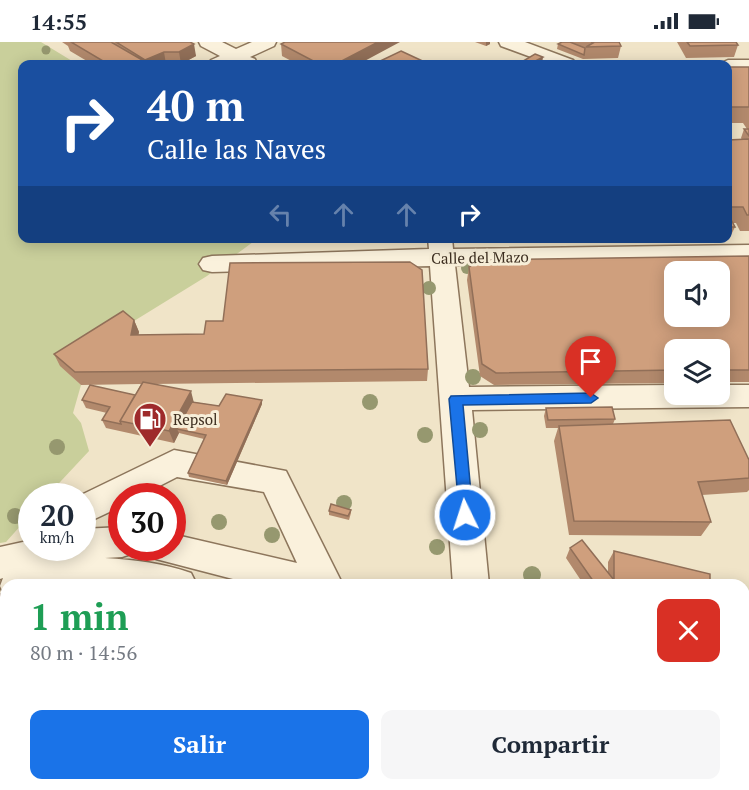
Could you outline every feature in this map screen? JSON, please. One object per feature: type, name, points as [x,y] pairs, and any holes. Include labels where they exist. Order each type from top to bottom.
[{"type":"street","points":[[208,42],[243,60],[267,42]]},
{"type":"street","points":[[508,42],[555,60]]},
{"type":"street","points":[[732,66],[749,66]]},
{"type":"street","points":[[440,248],[456,399],[471,579]]},
{"type":"street","name":"Calle del Mazo","points":[[212,264],[440,248],[749,253]]},
{"type":"street","points":[[456,399],[749,396]]},
{"type":"street","points":[[96,504],[174,463],[275,481],[320,579]]},
{"type":"street","points":[[0,556],[18,546]]},
{"type":"street","points":[[186,552],[298,579]]},
{"type":"street","points":[[0,563],[18,558]]},
{"type":"street","points":[[41,579],[68,572],[148,570],[167,579]]},
{"type":"green space","points":[[0,42],[41,42],[70,60],[18,60],[18,243],[252,243],[207,276],[61,366],[81,385],[73,413],[81,423],[89,451],[59,483],[18,483],[18,529],[6,542],[0,543]]},
{"type":"building","points":[[71,42],[111,42],[142,60],[101,60]]},
{"type":"building","points":[[116,42],[190,42],[194,44],[179,52],[164,52],[145,60]]},
{"type":"building","points":[[285,42],[378,42],[344,60],[311,60],[281,44]]},
{"type":"building","points":[[570,42],[585,48],[584,55],[558,44]]},
{"type":"building","points":[[591,42],[619,42],[621,46],[586,47],[593,43]]},
{"type":"building","points":[[687,42],[736,42],[738,45],[690,46]]},
{"type":"building","points":[[401,51],[420,60],[382,60]]},
{"type":"building","points":[[535,54],[543,57],[537,60],[525,60]]},
{"type":"building","points":[[732,67],[749,67],[749,107],[732,107]]},
{"type":"building","points":[[749,139],[749,215],[743,207],[732,207],[732,140]]},
{"type":"building","points":[[749,256],[749,370],[730,370],[730,339],[664,339],[664,370],[496,373],[482,364],[469,267],[480,260]]},
{"type":"building","points":[[410,262],[422,270],[428,369],[75,372],[54,354],[123,311],[134,320],[131,335],[204,334],[206,321],[223,321],[230,263]]},
{"type":"building","points":[[143,382],[191,391],[169,431],[120,421]]},
{"type":"building","points":[[90,385],[135,395],[120,421],[121,424],[102,420],[110,407],[82,400]]},
{"type":"building","points":[[226,394],[262,400],[226,481],[188,473],[206,435],[177,429],[192,402],[219,406]]},
{"type":"building","points":[[612,407],[615,419],[548,420],[546,408]]},
{"type":"building","points":[[730,420],[749,460],[749,478],[698,482],[711,522],[574,521],[559,426]]},
{"type":"building","points":[[331,504],[351,510],[348,516],[329,511]]},
{"type":"building","points":[[582,540],[613,579],[592,579],[570,548]]},
{"type":"building","points":[[614,551],[710,574],[710,579],[614,579]]},
{"type":"place","name":"Repsol","points":[[150,448]]},
{"type":"route","points":[[465,515],[456,399],[591,398]]}]
